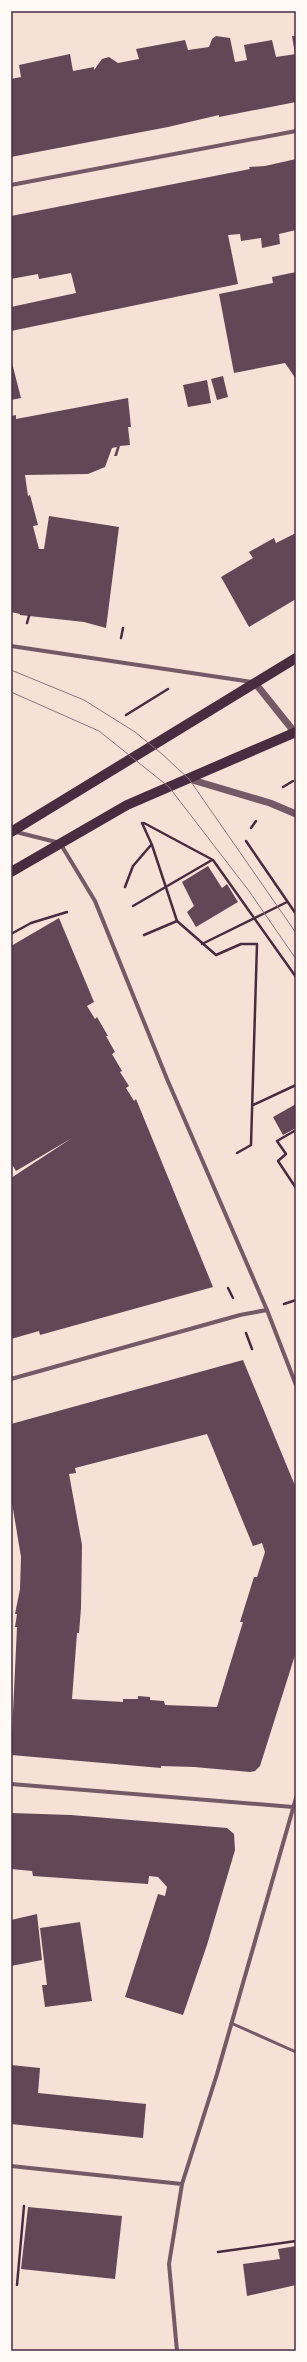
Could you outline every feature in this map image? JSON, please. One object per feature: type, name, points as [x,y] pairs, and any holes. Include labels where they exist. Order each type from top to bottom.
[{"type":"main road","points":[[12,831],[296,658]]},
{"type":"main road","points":[[11,872],[127,805],[296,733]]},
{"type":"street","points":[[11,186],[296,131]]},
{"type":"street","points":[[11,646],[255,683],[296,733]]},
{"type":"street","points":[[189,779],[270,803],[296,814]]},
{"type":"street","points":[[12,831],[60,843],[95,901],[167,1080],[267,1310],[296,1385]]},
{"type":"street","points":[[11,1379],[240,1315],[267,1310]]},
{"type":"street","points":[[11,1784],[293,1807]]},
{"type":"street","points":[[177,2351],[169,2264],[182,2184],[231,2023],[296,1798]]},
{"type":"street","points":[[11,2166],[182,2184]]},
{"type":"lane","points":[[231,2023],[296,2052]]},
{"type":"path","points":[[27,624],[29,616]]},
{"type":"path","points":[[121,638],[123,628]]},
{"type":"path","points":[[126,715],[173,686]]},
{"type":"path","points":[[237,1152],[251,1145],[258,944],[241,944],[216,955],[177,921],[152,845],[141,821],[212,860],[296,977]]},
{"type":"path","points":[[246,841],[296,914]]},
{"type":"path","points":[[125,887],[134,866],[152,845]]},
{"type":"path","points":[[133,906],[212,860]]},
{"type":"path","points":[[202,944],[287,902]]},
{"type":"path","points":[[11,934],[31,923],[67,912]]},
{"type":"path","points":[[144,935],[177,921]]},
{"type":"path","points":[[253,1105],[296,1085]]},
{"type":"path","points":[[296,1130],[277,1141],[286,1154],[278,1161],[296,1188]]},
{"type":"path","points":[[17,2285],[24,2206]]},
{"type":"path","points":[[218,2252],[296,2241]]},
{"type":"building","points":[[216,36],[230,38],[235,62],[247,60],[244,45],[272,40],[276,57],[296,54],[296,102],[219,117],[219,115],[168,127],[11,157],[11,79],[21,77],[19,65],[70,54],[73,71],[94,67],[94,70],[102,59],[109,57],[118,63],[139,59],[136,49],[185,40],[188,50],[209,47],[212,39]]},
{"type":"building","points":[[292,36],[296,36],[296,54],[295,54]]},
{"type":"building","points":[[296,159],[296,230],[279,234],[280,244],[262,248],[261,238],[241,241],[240,234],[228,235],[238,284],[11,331],[11,307],[76,293],[71,273],[39,279],[38,274],[11,279],[11,216],[250,169],[249,167],[265,166]]},
{"type":"building","points":[[296,272],[296,379],[285,363],[234,373],[219,294],[273,283],[272,277]]},
{"type":"building","points":[[11,359],[21,398],[11,400]]},
{"type":"building","points":[[223,376],[228,397],[217,400],[211,379]]},
{"type":"building","points":[[207,380],[211,403],[188,407],[183,385]]},
{"type":"building","points":[[128,398],[131,427],[128,427],[130,445],[120,446],[117,456],[114,456],[117,447],[112,448],[105,467],[88,474],[25,475],[28,496],[30,495],[38,525],[33,526],[39,549],[44,549],[49,516],[119,527],[106,628],[84,622],[20,615],[11,612],[11,416],[16,415],[16,419]]},
{"type":"building","points":[[296,533],[296,599],[249,627],[221,577],[253,558],[249,552],[274,538],[276,543]]},
{"type":"building","points":[[208,866],[222,888],[227,884],[238,902],[196,927],[187,912],[194,906],[182,882]]},
{"type":"building","points":[[59,918],[94,1002],[87,1006],[95,1019],[97,1017],[108,1036],[106,1036],[115,1052],[112,1054],[122,1071],[120,1072],[129,1086],[126,1088],[134,1101],[136,1099],[213,1287],[40,1335],[39,1331],[11,1339],[11,1178],[72,1138],[16,1171],[11,1163],[11,946]]},
{"type":"building","points":[[296,1104],[296,1128],[283,1135],[273,1117]]},
{"type":"building","points":[[243,1360],[296,1488],[296,1652],[260,1766],[255,1771],[250,1772],[194,1767],[161,1766],[161,1768],[11,1755],[17,1627],[15,1627],[17,1614],[15,1614],[20,1589],[21,1557],[11,1497],[11,1424]],"holes":[[[207,1434],[253,1546],[262,1543],[265,1552],[257,1577],[254,1577],[240,1622],[243,1622],[217,1707],[165,1705],[164,1701],[150,1700],[150,1697],[138,1696],[138,1699],[123,1699],[123,1702],[72,1699],[77,1633],[79,1633],[81,1608],[82,1545],[69,1474],[76,1473],[75,1468]]]},
{"type":"building","points":[[11,1813],[71,1815],[227,1828],[234,1834],[235,1850],[207,1945],[183,2015],[125,1997],[158,1894],[165,1896],[167,1887],[158,1877],[149,1876],[148,1884],[33,1876],[32,1871],[11,1869]]},
{"type":"building","points":[[37,1914],[42,1960],[11,1966],[11,1920]]},
{"type":"building","points":[[80,1922],[92,2001],[45,2007],[42,1985],[47,1985],[40,1928]]},
{"type":"building","points":[[11,2065],[40,2068],[38,2093],[146,2104],[143,2138],[11,2124]]},
{"type":"building","points":[[28,2207],[122,2216],[115,2279],[21,2269]]},
{"type":"building","points":[[296,2246],[296,2285],[247,2296],[243,2264],[280,2259],[278,2249]]},
{"type":"tram line","points":[[11,670],[84,700],[135,732],[162,754],[189,779],[296,933]]},
{"type":"tram line","points":[[11,692],[99,731],[169,787],[249,891],[296,959]]}]
